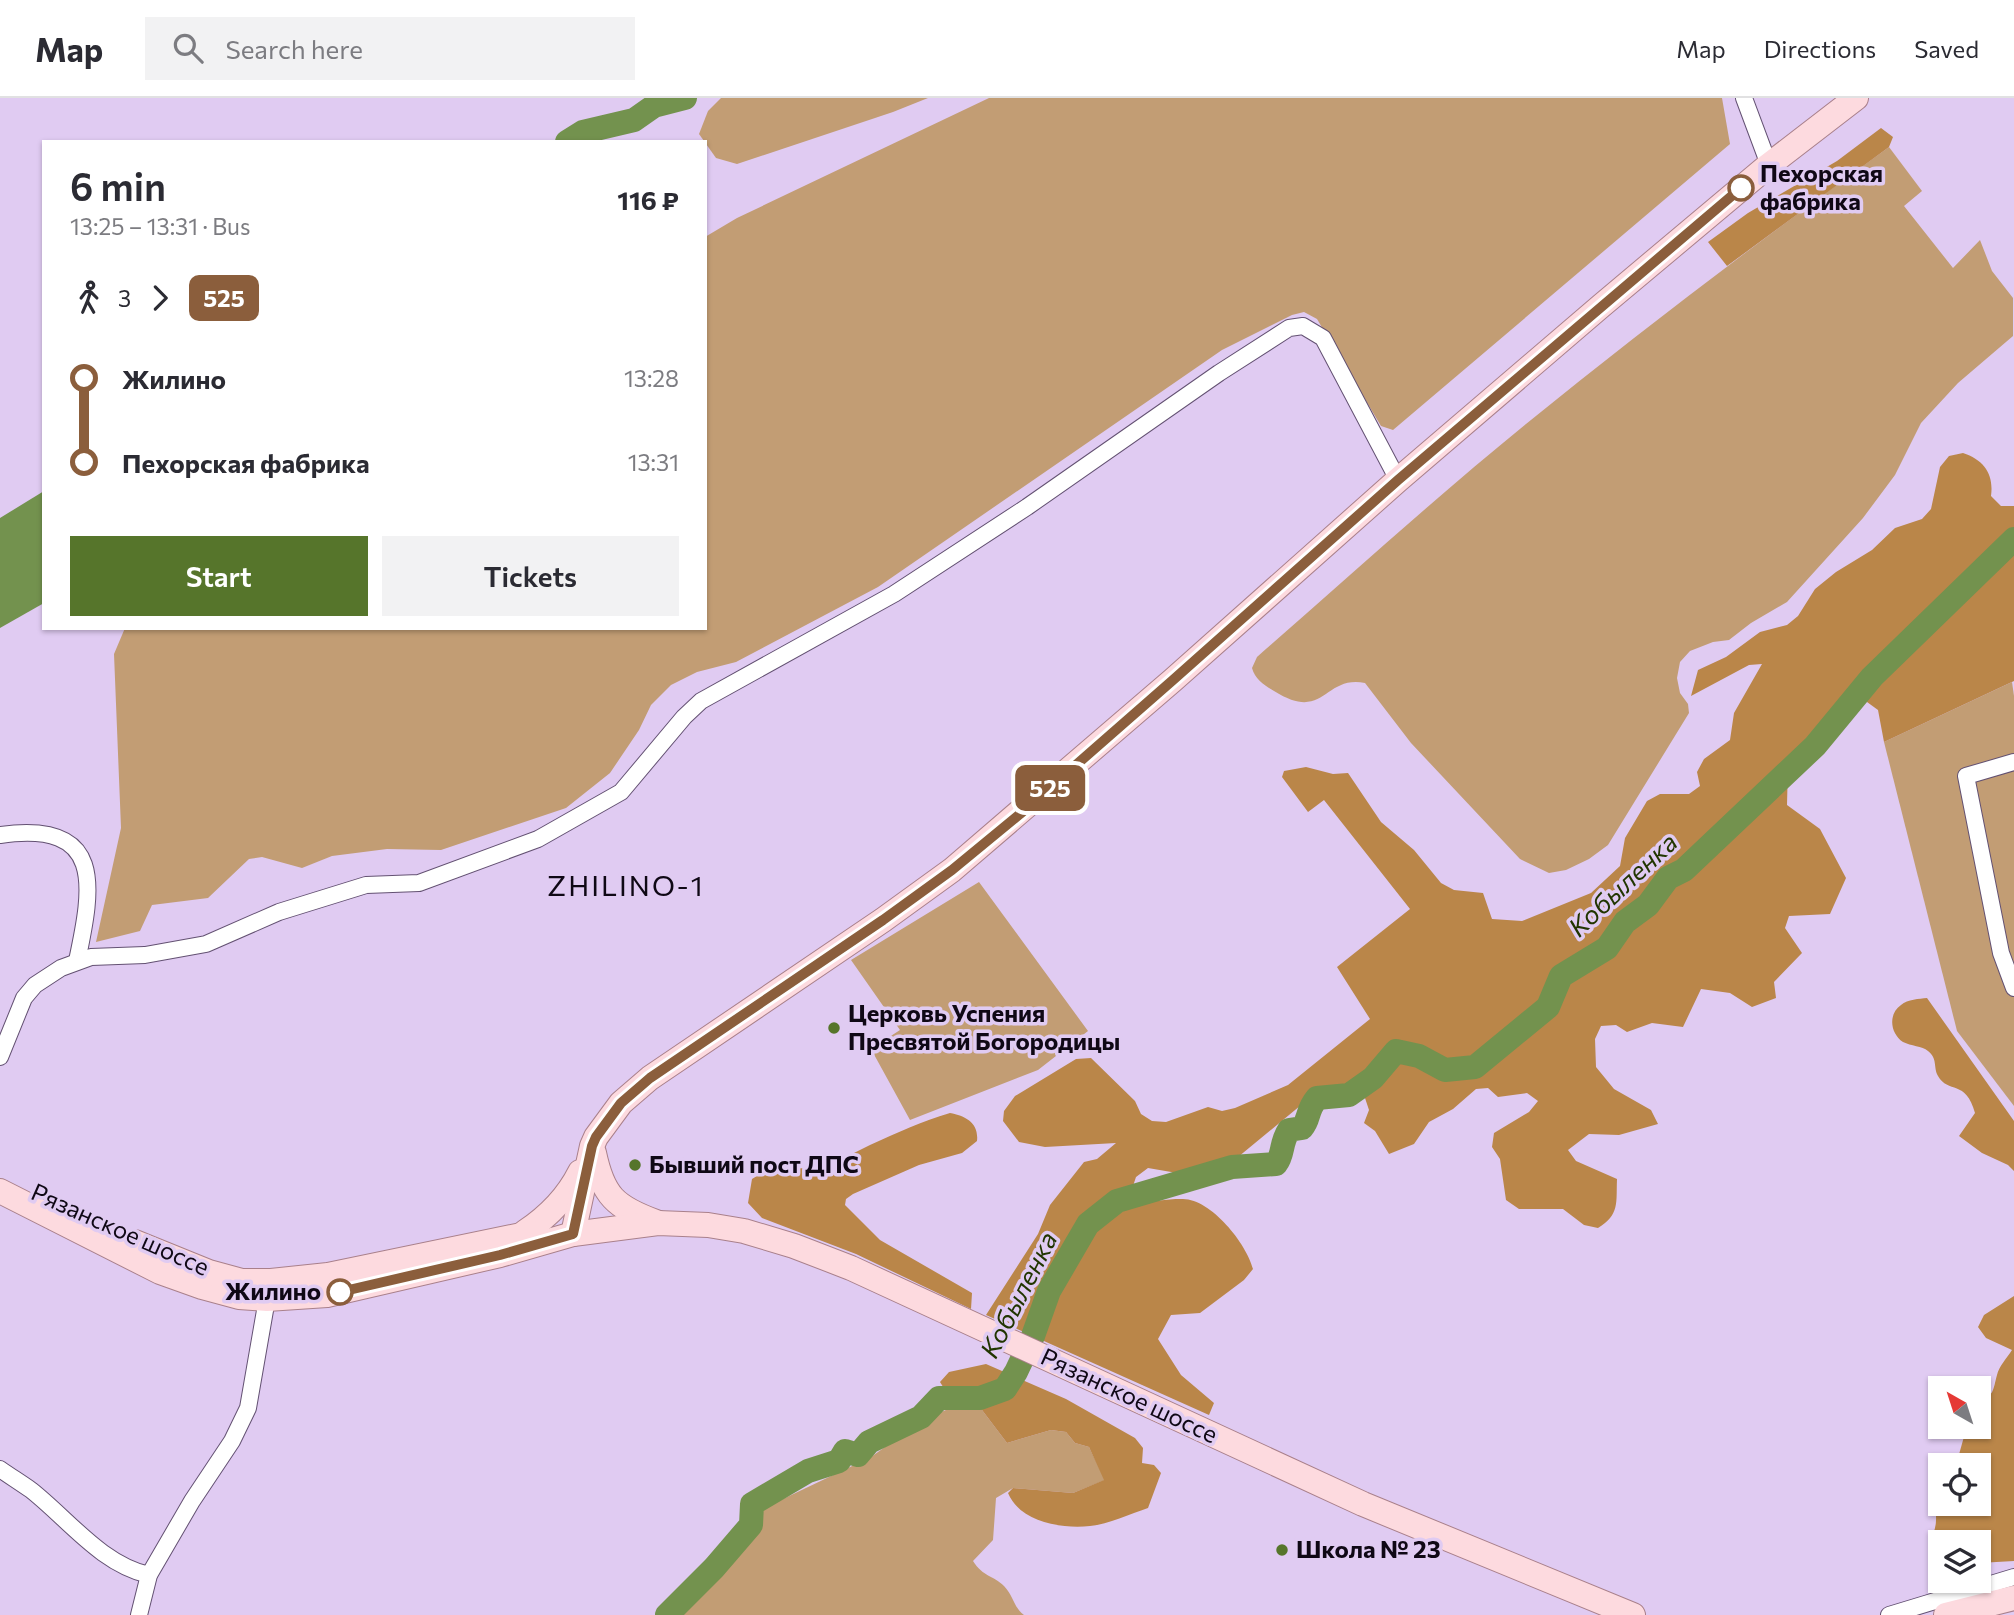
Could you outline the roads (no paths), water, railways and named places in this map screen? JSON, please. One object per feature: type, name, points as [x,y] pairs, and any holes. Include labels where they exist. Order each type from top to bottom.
[{"type":"main road","points":[[525,1232],[544,1220],[562,1201],[575,1182],[592,1146],[621,1103],[650,1078],[952,870],[1020,814],[1398,480],[1769,164],[1856,98]]},
{"type":"main road","points":[[592,1146],[599,1177],[615,1202],[632,1213],[658,1223]]},
{"type":"main road","points":[[573,1234],[592,1146]]},
{"type":"main road","name":"Рязанское шоссе","points":[[0,1174],[157,1252],[209,1272],[242,1280],[271,1281],[328,1276],[525,1232],[573,1234]]},
{"type":"main road","name":"Рязанское шоссе","points":[[0,1191],[160,1272],[226,1294],[267,1299],[327,1295],[500,1255],[573,1234],[658,1223],[708,1225],[744,1231],[794,1246],[851,1268],[1363,1504],[1633,1615]]},
{"type":"main road","points":[[1946,1615],[2014,1598]]},
{"type":"main road","points":[[2004,1615],[2014,1613]]},
{"type":"street","points":[[1744,98],[1769,164]]},
{"type":"street","points":[[0,1057],[24,998],[36,985],[77,961],[112,955],[145,955],[206,944],[279,912],[366,886],[419,883],[538,839],[621,792],[684,717],[701,701],[894,594],[1027,507],[1219,373],[1289,328],[1303,326],[1324,338],[1398,480]]},
{"type":"street","points":[[2014,762],[1966,776],[2001,953],[2014,988]]},
{"type":"street","points":[[0,835],[46,833],[62,838],[80,854],[87,869],[88,910],[77,961]]},
{"type":"street","points":[[139,1615],[149,1575],[192,1501],[232,1441],[248,1408],[267,1299]]},
{"type":"street","points":[[0,1469],[31,1490],[102,1552],[133,1572],[149,1575]]},
{"type":"street","points":[[1889,1615],[2014,1577]]},
{"type":"waterway","points":[[570,140],[583,132],[634,120],[654,106],[685,98]]},
{"type":"waterway","name":"Кобыленка","points":[[667,1615],[714,1568],[751,1525],[752,1504],[808,1471],[839,1461],[845,1451],[858,1455],[869,1442],[921,1417],[939,1398],[980,1398],[1005,1389],[1033,1336],[1049,1291],[1088,1224],[1117,1201],[1232,1167],[1276,1164],[1289,1130],[1302,1128],[1317,1098],[1349,1095],[1373,1078],[1396,1051],[1419,1056],[1445,1070],[1475,1067],[1548,1007],[1561,976],[1607,948],[1625,922],[1648,905],[1668,878],[1684,870],[1815,746],[1872,677],[2014,539]]},
{"type":"place","name":"Пехорская фабрика","points":[[1741,188]]},
{"type":"place","name":"Церковь Успения Пресвятой Богородицы","points":[[834,1028]]},
{"type":"place","name":"Бывший пост ДПС","points":[[635,1165]]},
{"type":"place","name":"Жилино","points":[[340,1292]]},
{"type":"place","name":"Школа № 23","points":[[1282,1550]]},
{"type":"district","name":"ZHILINO-1","points":[[626,886]]}]
